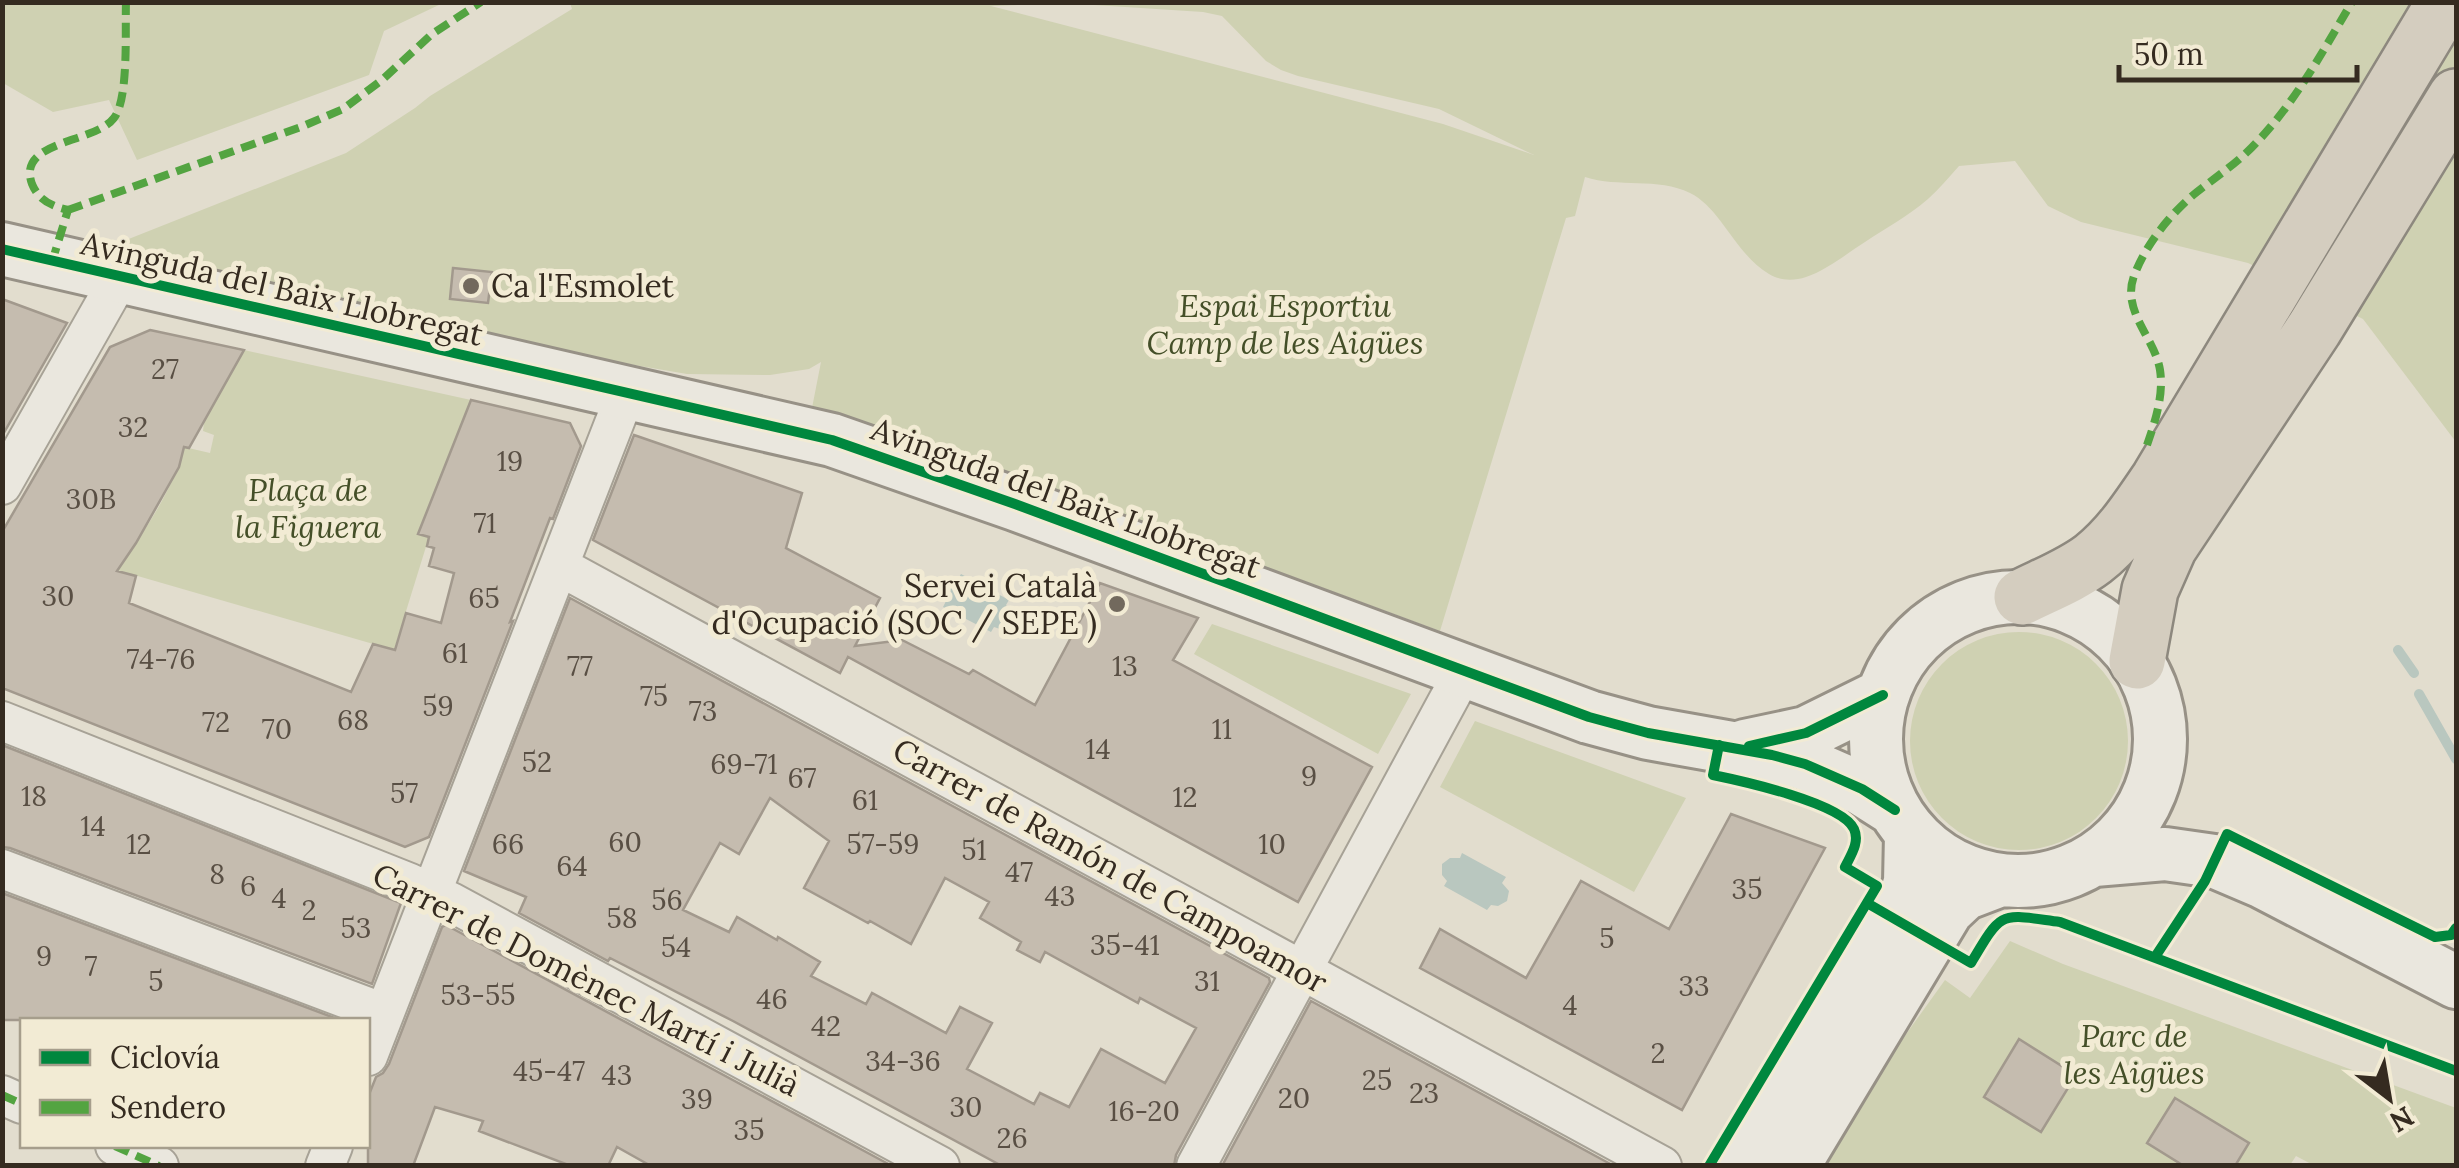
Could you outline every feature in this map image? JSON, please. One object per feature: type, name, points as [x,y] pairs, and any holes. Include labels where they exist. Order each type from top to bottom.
[{"type":"highway","points":[[2022,597],[2092,560],[2133,517],[2445,2]]},
{"type":"highway","points":[[2138,661],[2150,590],[2169,547],[2314,329],[2456,97]]},
{"type":"main road","name":"Avinguda del Baix Llobregat","points":[[8,246],[120,277],[832,440],[1619,726],[1684,741],[1772,754],[1804,764],[1862,790],[1903,822]]},
{"type":"main road","points":[[2022,597],[2052,601],[2094,618],[2138,661],[2157,707],[2161,740],[2157,773],[2134,822],[2094,860],[2048,878],[1998,880],[1950,865],[1903,822],[1887,795],[1878,762],[1876,728],[1890,678],[1910,647],[1937,623],[1986,601],[2022,597]]},
{"type":"main road","name":"Avinguda del Baix Llobregat","points":[[1736,748],[1806,733],[1883,695]]},
{"type":"main road","points":[[2157,773],[2183,824],[2214,861]]},
{"type":"main road","points":[[1744,1166],[1904,902],[1910,882],[1903,822]]},
{"type":"main road","points":[[2094,860],[2165,854],[2214,861],[2453,973]]},
{"type":"main road","points":[[1792,1166],[1947,910],[1964,894],[1998,880]]},
{"type":"street","points":[[2,485],[120,277]]},
{"type":"street","points":[[370,1051],[626,393]]},
{"type":"street","name":"Carrer de Ramón de Campoamor","points":[[559,566],[1662,1166]]},
{"type":"street","points":[[1196,1166],[1464,671]]},
{"type":"street","name":"Carrer de Domènec Martí i Julià","points":[[2,721],[431,893],[940,1166]]},
{"type":"street","points":[[2,868],[384,1013]]},
{"type":"street","points":[[119,1148],[159,1166]]},
{"type":"green space","points":[[3,2],[443,3],[384,31],[369,75],[137,160],[109,100],[53,112],[3,83]]},
{"type":"green space","name":"Espai Esportiu Camp de les Aigües","points":[[570,3],[1063,3],[2456,3],[2456,442],[2363,319],[2248,263],[2081,222],[2048,206],[2015,161],[1959,166],[1928,199],[1905,216],[1821,270],[1792,280],[1773,276],[1757,266],[1711,209],[1690,193],[1665,185],[1585,177],[1575,216],[1566,218],[1440,631],[1019,476],[812,408],[821,362],[809,369],[770,375],[687,374],[388,323],[111,246],[346,153],[572,9]],"holes":[[[1063,3],[1222,16],[1266,61],[1281,70],[1439,109],[1534,155],[1443,124],[991,6]]]},
{"type":"green space","name":"Plaça de la Figuera","points":[[244,350],[471,400],[418,533],[429,537],[394,650],[117,570],[165,495],[184,447],[210,453],[214,435],[203,431],[204,422]]},
{"type":"green space","points":[[1212,624],[1411,694],[1378,754],[1194,654]]},
{"type":"green space","points":[[2019,632],[2061,641],[2096,664],[2119,699],[2128,741],[2119,783],[2096,818],[2061,841],[2019,850],[1977,841],[1942,818],[1919,783],[1910,741],[1919,699],[1942,664],[1977,641]]},
{"type":"green space","points":[[1475,721],[1686,798],[1634,892],[1440,787]]},
{"type":"green space","name":"Parc de les Aigües","points":[[2010,941],[2456,1108],[2456,1165],[2313,1165],[2296,1156],[2290,1165],[2235,1165],[2249,1142],[2175,1098],[2148,1143],[2184,1165],[1823,1166],[1881,1069],[1945,980],[1970,998]],"holes":[[[2019,1040],[2076,1074],[2041,1132],[1984,1097]]]},
{"type":"shaded area","points":[[961,574],[1009,600],[1006,605],[1013,615],[1008,627],[994,627],[991,632],[943,607],[946,601],[940,595],[941,584],[949,578],[958,579]]},
{"type":"shaded area","points":[[1462,853],[1506,877],[1502,883],[1509,891],[1507,901],[1487,910],[1444,886],[1447,881],[1442,875],[1442,864],[1450,858],[1460,858]]},
{"type":"building","name":"Ca l'Esmolet","points":[[453,268],[492,272],[488,303],[450,299]]},
{"type":"building","points":[[2,299],[67,323],[2,436]]},
{"type":"building","points":[[150,330],[244,350],[189,448],[184,447],[179,467],[117,571],[136,576],[129,603],[351,692],[373,644],[395,650],[406,613],[441,623],[454,573],[429,566],[434,548],[427,546],[429,537],[418,534],[471,400],[570,423],[581,446],[429,837],[405,847],[2,688],[2,532],[110,347]]},
{"type":"building","points":[[634,435],[802,493],[786,548],[880,598],[855,646],[902,640],[969,674],[973,670],[1035,705],[1100,583],[1198,618],[1173,660],[1372,767],[1298,902],[848,657],[840,673],[593,540]]},
{"type":"building","points":[[570,598],[1269,978],[1270,982],[1176,1155],[1174,1166],[1002,1166],[733,1021],[519,913],[526,897],[464,871]],"holes":[[[770,798],[829,841],[804,888],[868,923],[911,944],[945,878],[989,902],[980,918],[1021,942],[1017,950],[1040,962],[1045,952],[1138,1003],[1140,998],[1196,1028],[1165,1083],[1101,1049],[1069,1107],[1040,1093],[1034,1104],[967,1069],[992,1023],[960,1007],[946,1033],[872,993],[866,1004],[811,976],[820,962],[778,937],[777,940],[737,917],[729,932],[683,910],[720,843],[739,854]]]},
{"type":"building","points":[[2,745],[401,903],[372,984],[2,847]]},
{"type":"building","points":[[1731,814],[1825,848],[1682,1110],[1420,968],[1440,929],[1526,978],[1581,881],[1669,929]]},
{"type":"building","points":[[2,893],[335,1018],[20,1018],[2,1020]]},
{"type":"building","points":[[446,925],[892,1166],[651,1166],[617,1147],[608,1166],[571,1166],[479,1131],[483,1121],[435,1107],[413,1166],[368,1166],[370,1092],[376,1077],[389,1064]]},
{"type":"building","points":[[1311,1001],[1614,1166],[1222,1166]]},
{"type":"building","points":[[2019,1039],[2076,1075],[2041,1132],[1984,1097]]},
{"type":"building","points":[[2175,1098],[2249,1143],[2235,1166],[2184,1166],[2147,1143]]},
{"type":"waterway","points":[[2398,650],[2414,673]]},
{"type":"waterway","points":[[2419,694],[2456,759]]},
{"type":"marked path","points":[[52,262],[68,210],[38,195],[30,170],[35,159],[46,151],[90,133],[114,118],[124,80],[126,2]]},
{"type":"marked path","points":[[68,210],[343,109],[432,34],[481,2]]},
{"type":"marked path","points":[[2147,445],[2158,408],[2161,379],[2157,358],[2132,301],[2131,289],[2139,265],[2174,213],[2242,157],[2284,110],[2352,2]]},
{"type":"marked path","points":[[2,1095],[20,1103]]},
{"type":"marked path","points":[[119,1148],[159,1166]]},
{"type":"cycle path","points":[[2,249],[832,440],[1589,717],[1648,733],[1805,764],[1862,789],[1895,810]]},
{"type":"cycle path","points":[[1749,746],[1806,733],[1883,695]]},
{"type":"cycle path","points":[[1709,1166],[1877,886],[1845,867],[1856,839],[1846,819],[1790,794],[1713,775],[1719,745]]},
{"type":"cycle path","points":[[2155,957],[2205,881],[2227,834],[2435,937],[2451,935],[2456,928]]},
{"type":"cycle path","points":[[1867,903],[1971,963],[1990,933],[2005,919],[2025,917],[2060,922],[2456,1071]]},
{"type":"place","name":"Ca l'Esmolet","points":[[471,286]]},
{"type":"place","name":"Servei Català d'Ocupació (SOC / SEPE )","points":[[1117,604]]}]
